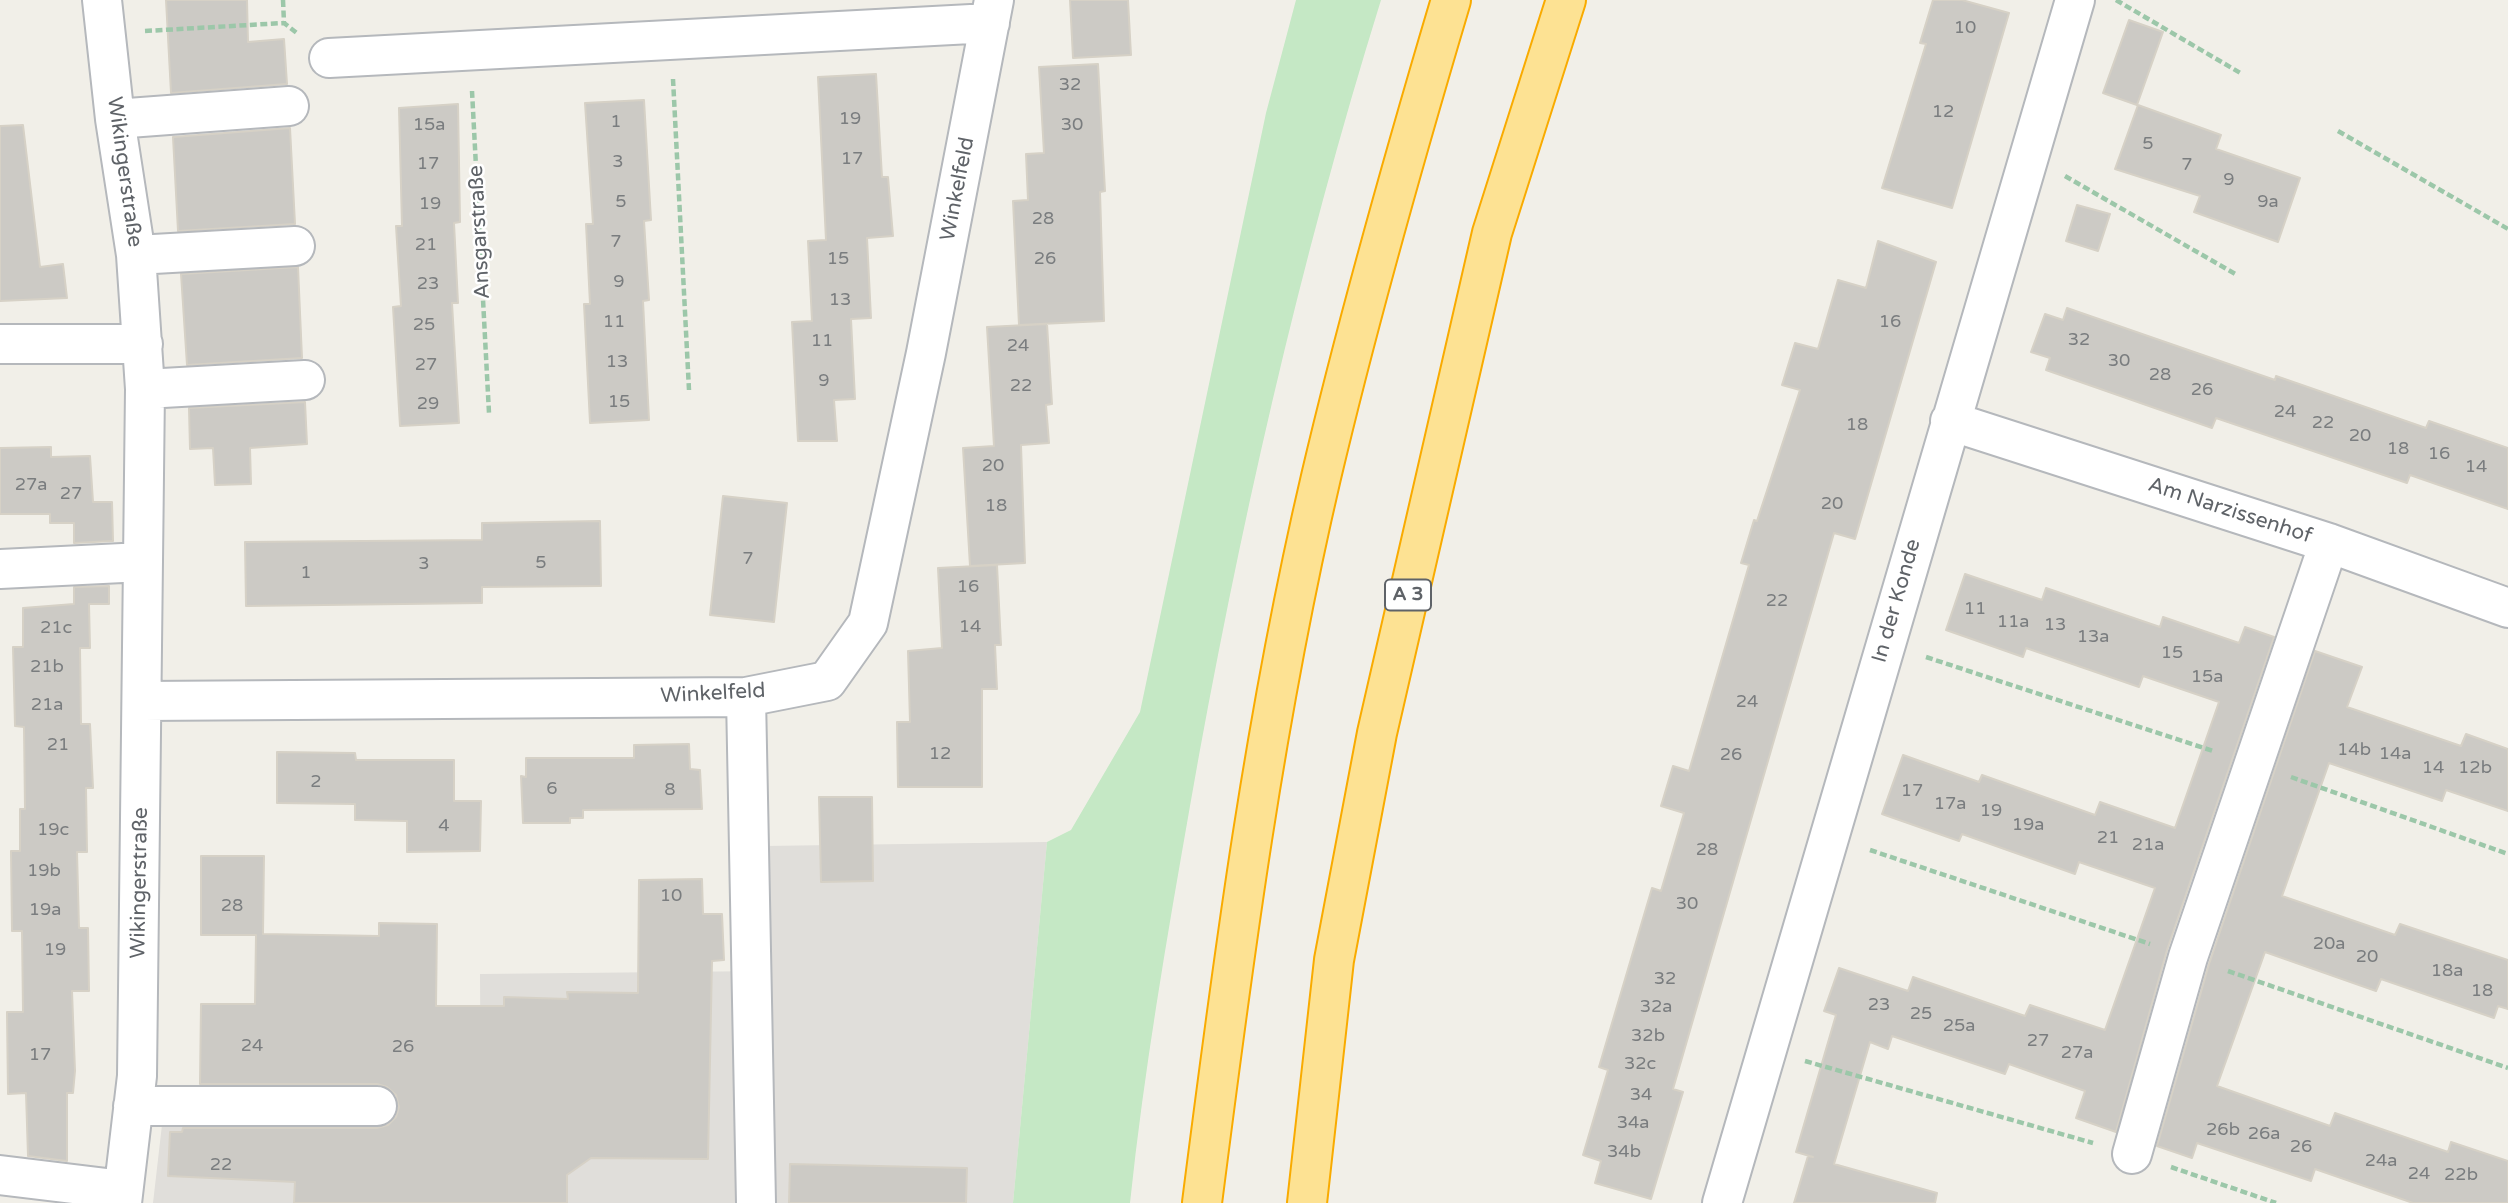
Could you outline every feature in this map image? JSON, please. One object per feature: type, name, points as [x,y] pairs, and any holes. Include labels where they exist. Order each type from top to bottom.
[{"type":"highway","points":[[1202,1203],[1234,952],[1273,719],[1321,480],[1382,233],[1451,0]]},
{"type":"highway","name":"A 3","points":[[1307,1203],[1334,960],[1377,733],[1492,233],[1566,0]]},
{"type":"street","name":"In der Konde","points":[[1722,1203],[1764,1050],[2076,0]]},
{"type":"street","points":[[329,58],[671,40],[992,11]]},
{"type":"street","name":"Winkelfeld","points":[[143,701],[746,697],[827,681],[868,623],[926,353],[992,11]]},
{"type":"street","name":"Wikingerstraße","points":[[104,16],[115,119],[136,255],[145,389],[137,1076],[123,1196]]},
{"type":"street","points":[[115,119],[289,106]]},
{"type":"street","points":[[136,255],[295,246]]},
{"type":"street","points":[[0,344],[144,344]]},
{"type":"street","points":[[145,389],[305,380]]},
{"type":"street","name":"Am Narzissenhof","points":[[1950,421],[2329,543],[2508,608]]},
{"type":"street","points":[[2132,1154],[2188,957],[2329,543]]},
{"type":"street","points":[[0,569],[143,562]]},
{"type":"street","points":[[746,697],[756,1203]]},
{"type":"street","points":[[133,1106],[377,1106]]},
{"type":"street","points":[[0,1175],[123,1196]]},
{"type":"street","points":[[0,1195],[64,1203]]},
{"type":"path","points":[[2115,0],[2242,74]]},
{"type":"path","points":[[104,16],[284,23]]},
{"type":"path","points":[[671,40],[689,390]]},
{"type":"path","name":"Ansgarstraße","points":[[462,51],[472,95],[489,413]]},
{"type":"path","points":[[2338,131],[2508,229]]},
{"type":"path","points":[[2029,156],[2237,275]]},
{"type":"path","points":[[1885,643],[2254,764],[2508,854]]},
{"type":"path","points":[[1828,836],[2508,1068]]},
{"type":"path","points":[[1764,1050],[2132,1154],[2276,1203]]},
{"type":"shaded area","points":[[1047,842],[1013,1203],[153,1203],[163,1116],[481,1126],[480,974],[766,971],[764,846]]},
{"type":"green space","points":[[1296,0],[1381,0],[1323,199],[1250,501],[1190,806],[1142,1103],[1130,1203],[1013,1203],[1047,842],[1071,830],[1140,712],[1266,113]]},
{"type":"building","points":[[166,0],[247,0],[248,42],[284,39],[287,84],[171,93]]},
{"type":"building","points":[[1070,0],[1128,0],[1131,55],[1073,58]]},
{"type":"building","points":[[1933,0],[1962,0],[2009,13],[1952,208],[1882,188],[1926,44],[1920,43]]},
{"type":"building","points":[[2129,20],[2163,32],[2137,105],[2103,93]]},
{"type":"building","points":[[1098,64],[1105,191],[1100,192],[1104,321],[1019,325],[1013,201],[1028,200],[1026,154],[1044,153],[1039,67]]},
{"type":"building","points":[[876,74],[882,177],[888,177],[893,236],[867,238],[871,318],[851,319],[855,399],[834,400],[837,441],[798,441],[792,322],[812,321],[808,241],[826,240],[818,77]]},
{"type":"building","points":[[644,100],[651,220],[644,221],[649,300],[643,301],[649,420],[590,423],[584,304],[590,304],[586,224],[593,224],[585,103]]},
{"type":"building","points":[[458,104],[460,222],[454,223],[458,303],[452,303],[459,423],[400,426],[393,307],[401,306],[396,226],[402,226],[399,108]]},
{"type":"building","points":[[2138,105],[2221,135],[2216,149],[2300,178],[2278,242],[2194,212],[2200,196],[2115,169]]},
{"type":"building","points":[[23,125],[40,267],[63,264],[67,298],[0,301],[0,126]]},
{"type":"building","points":[[290,128],[295,224],[178,231],[173,137]]},
{"type":"building","points":[[2077,205],[2110,214],[2098,251],[2066,241]]},
{"type":"building","points":[[1878,241],[1936,262],[1855,539],[1834,533],[1673,1089],[1683,1092],[1651,1199],[1595,1183],[1601,1161],[1583,1155],[1608,1070],[1599,1067],[1652,888],[1661,891],[1684,813],[1661,806],[1673,766],[1689,771],[1749,565],[1741,563],[1800,390],[1782,385],[1795,343],[1818,349],[1838,280],[1866,288]]},
{"type":"building","points":[[298,267],[302,358],[187,365],[181,274]]},
{"type":"building","points":[[2067,308],[2275,380],[2276,376],[2426,428],[2429,421],[2508,448],[2508,509],[2410,475],[2407,483],[2216,418],[2212,428],[2046,370],[2050,358],[2031,352],[2045,314],[2063,320]]},
{"type":"building","points":[[1047,324],[1052,404],[1046,405],[1049,443],[1021,445],[1025,563],[970,566],[963,448],[994,446],[987,327]]},
{"type":"building","points":[[305,402],[307,444],[250,448],[251,484],[215,485],[213,448],[190,449],[189,408]]},
{"type":"building","points":[[51,447],[51,457],[90,456],[93,502],[112,502],[113,541],[74,543],[74,523],[50,523],[50,514],[0,514],[0,448]]},
{"type":"building","points":[[723,496],[787,503],[774,622],[710,615]]},
{"type":"building","points":[[600,521],[601,586],[482,587],[482,603],[246,606],[245,542],[482,540],[482,523]]},
{"type":"building","points":[[997,565],[1001,645],[995,645],[997,689],[982,689],[982,787],[898,787],[897,722],[910,722],[908,651],[942,648],[938,568]]},
{"type":"building","points":[[1965,574],[2042,600],[2046,588],[2160,627],[2163,617],[2239,643],[2245,627],[2274,637],[2167,950],[2116,1132],[2076,1118],[2085,1091],[2009,1064],[2005,1074],[1892,1036],[1888,1049],[1870,1042],[1834,1164],[1937,1193],[1935,1203],[1794,1203],[1808,1156],[1813,1157],[1796,1152],[1836,1015],[1824,1011],[1839,968],[1908,991],[1913,977],[2025,1016],[2030,1005],[2105,1030],[2155,888],[2079,862],[2075,874],[1962,834],[1959,841],[1882,814],[1903,755],[1979,782],[1982,775],[2095,815],[2100,802],[2175,828],[2219,702],[2143,676],[2139,687],[2026,648],[2023,657],[1946,630]]},
{"type":"building","points":[[109,586],[109,604],[89,604],[90,648],[80,648],[81,724],[90,724],[93,788],[86,788],[87,852],[77,852],[79,928],[88,928],[89,991],[72,991],[75,1071],[73,1093],[67,1093],[67,1161],[28,1156],[26,1093],[8,1094],[7,1012],[23,1012],[22,931],[12,931],[11,851],[20,851],[20,809],[25,809],[24,727],[15,726],[13,647],[23,647],[23,608],[74,604],[74,587]]},
{"type":"building","points":[[2315,651],[2362,667],[2347,707],[2461,746],[2466,734],[2508,749],[2508,811],[2446,790],[2442,801],[2329,763],[2282,896],[2395,935],[2400,924],[2508,960],[2508,1009],[2498,1006],[2494,1018],[2381,979],[2376,991],[2265,952],[2217,1086],[2330,1126],[2335,1113],[2448,1152],[2451,1142],[2508,1161],[2508,1203],[2413,1203],[2315,1169],[2311,1181],[2197,1143],[2192,1158],[2157,1146],[2209,964]]},
{"type":"building","points":[[689,744],[690,769],[700,770],[702,809],[583,810],[583,818],[570,818],[570,823],[523,823],[521,776],[526,777],[526,758],[634,758],[634,745]]},
{"type":"building","points":[[277,752],[355,753],[356,760],[454,760],[454,801],[481,801],[480,851],[407,852],[407,821],[355,820],[355,804],[277,803]]},
{"type":"building","points":[[819,797],[872,797],[873,881],[821,882]]},
{"type":"building","points":[[201,856],[264,856],[263,934],[379,936],[379,923],[437,924],[436,1006],[504,1006],[504,997],[568,999],[567,992],[638,993],[639,880],[702,879],[703,914],[722,914],[724,960],[712,961],[708,1159],[591,1158],[567,1175],[567,1203],[294,1203],[295,1182],[168,1176],[170,1132],[182,1132],[183,1128],[377,1128],[388,1125],[396,1117],[399,1107],[396,1095],[387,1087],[377,1084],[200,1084],[201,1004],[255,1004],[256,935],[201,935]]},
{"type":"building","points":[[790,1164],[967,1168],[966,1203],[789,1203]]}]
